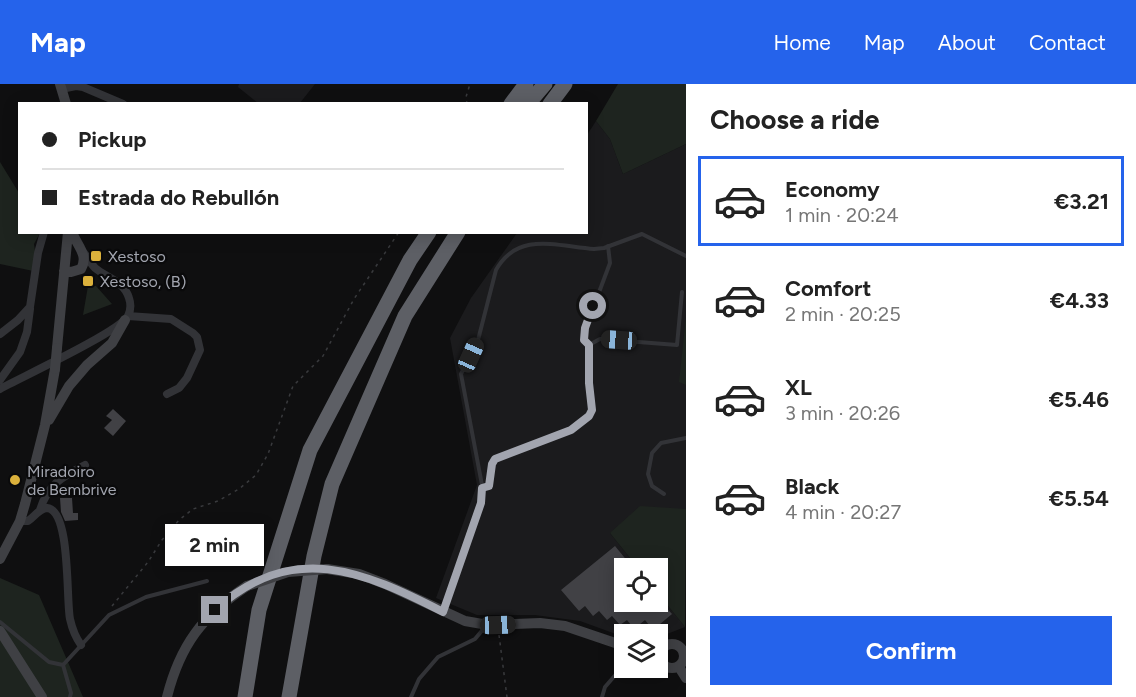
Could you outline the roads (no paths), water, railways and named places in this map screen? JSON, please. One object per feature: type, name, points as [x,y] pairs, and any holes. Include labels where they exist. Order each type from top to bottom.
[{"type":"highway","points":[[512,102],[526,84]]},
{"type":"highway","points":[[530,102],[545,84]]},
{"type":"highway","points":[[552,102],[566,84]]},
{"type":"highway","points":[[244,697],[259,610],[310,450],[423,234]]},
{"type":"highway","points":[[410,260],[428,234]]},
{"type":"highway","points":[[289,697],[314,556],[332,484],[405,316],[457,234]]},
{"type":"street","points":[[65,102],[61,87],[76,86],[118,102]]},
{"type":"street","points":[[0,380],[20,352],[27,332],[38,253],[43,234]]},
{"type":"street","points":[[1,556],[20,521],[45,425],[55,369],[70,234]]},
{"type":"street","points":[[45,425],[69,386],[87,365],[112,343],[131,307],[124,289],[118,282],[96,268],[71,234]]},
{"type":"street","points":[[67,246],[74,245],[81,250],[85,262],[81,269]]},
{"type":"street","points":[[64,271],[96,268]]},
{"type":"street","points":[[0,334],[30,307]]},
{"type":"street","points":[[0,388],[112,331],[126,318],[171,319],[197,337],[200,350],[187,378],[178,388],[167,394]]},
{"type":"street","points":[[40,510],[45,494],[55,484],[86,465]]},
{"type":"street","points":[[20,521],[28,521],[40,510],[47,508],[60,518],[65,544],[70,621],[81,645]]},
{"type":"street","points":[[167,697],[175,672],[192,637],[206,619],[247,586],[288,572],[327,569],[343,571],[372,579],[465,621],[493,625],[540,623],[566,626],[614,643]]},
{"type":"street","points":[[0,631],[42,697]]},
{"type":"street","points":[[668,645],[683,643],[684,657],[678,667]]},
{"type":"street","points":[[668,667],[678,667]]},
{"type":"street","points":[[678,667],[686,678]]},
{"type":"lane","points":[[443,612],[481,503],[482,488],[461,374],[477,340],[496,270],[509,252],[526,244],[594,249],[642,234],[686,256]]},
{"type":"lane","points":[[482,488],[489,486],[492,464],[495,459],[571,430],[589,416],[592,410],[589,345],[583,335],[610,263],[608,246]]},
{"type":"lane","points":[[589,345],[600,339],[677,345],[682,292]]},
{"type":"lane","points":[[664,494],[652,486],[648,474],[652,453],[661,443],[686,438]]},
{"type":"lane","points":[[63,665],[109,615],[146,597],[207,581]]},
{"type":"lane","points":[[0,622],[49,662],[63,665]]},
{"type":"lane","points":[[411,697],[419,679],[438,657],[475,639],[493,625]]},
{"type":"lane","points":[[63,665],[71,693],[70,697]]},
{"type":"lane","points":[[602,697],[605,687],[614,677]]},
{"type":"place","name":"Xestoso","points":[[96,256]]},
{"type":"place","name":"Xestoso, (B)","points":[[88,281]]},
{"type":"place","name":"Miradoiro de Bembrive","points":[[15,480]]}]
